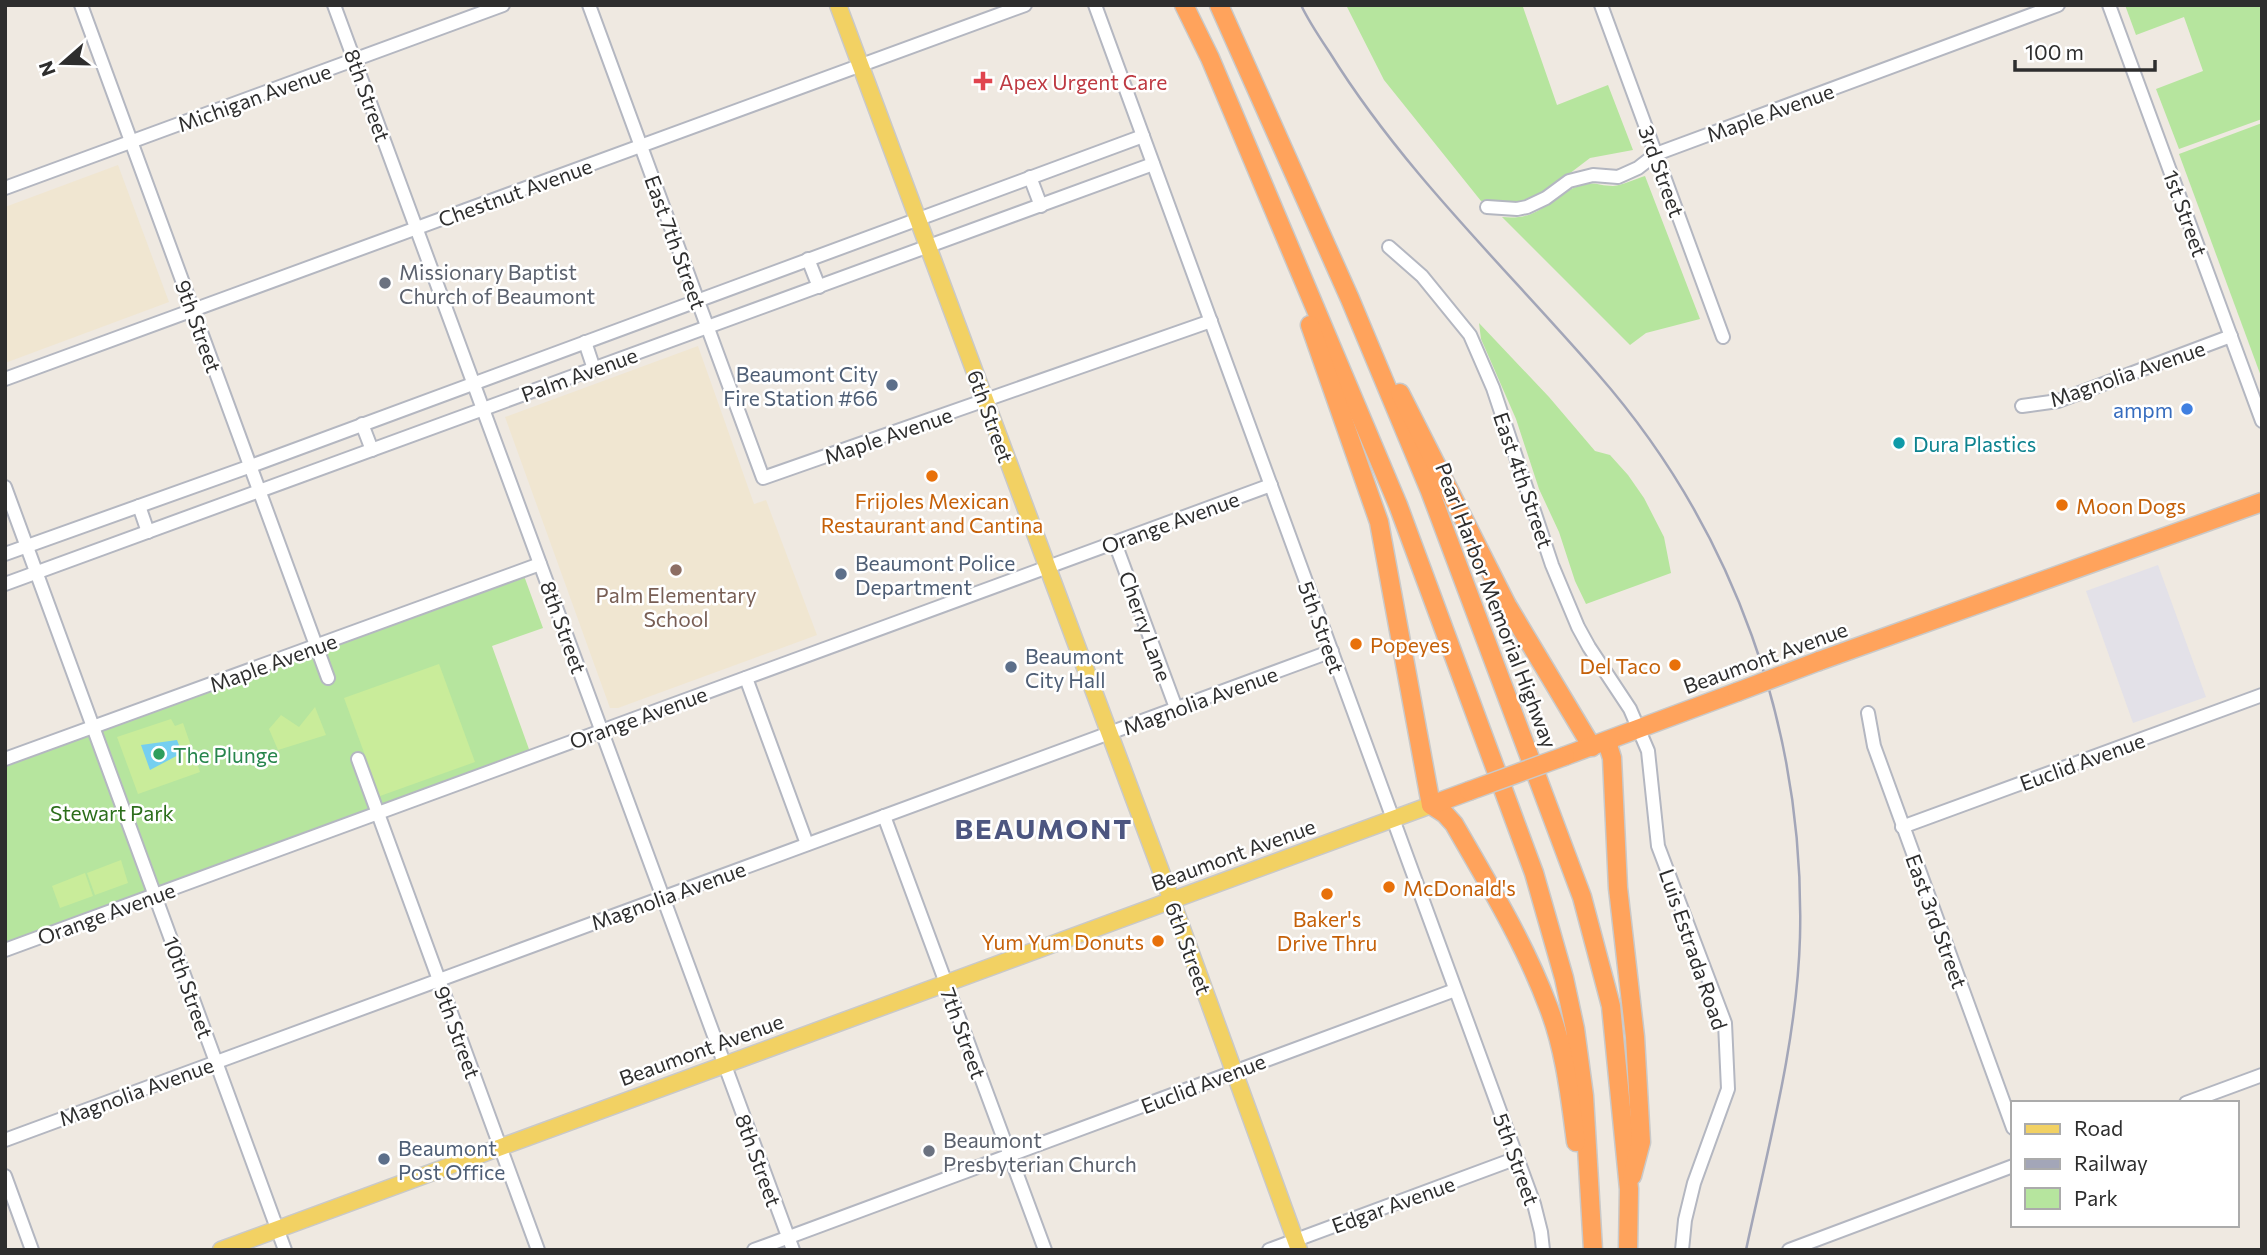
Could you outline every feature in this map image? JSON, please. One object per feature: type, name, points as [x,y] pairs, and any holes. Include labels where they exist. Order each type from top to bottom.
[{"type":"highway","points":[[1184,5],[1210,58],[1398,505],[1534,873],[1564,978],[1575,1029],[1586,1119],[1592,1250]]},
{"type":"highway","name":"Pearl Harbor Memorial Highway","points":[[1219,5],[1350,299],[1430,491],[1582,897],[1611,1006],[1629,1189],[1628,1250]]},
{"type":"highway","points":[[1299,274],[1311,327],[1379,522],[1431,805],[1454,824],[1530,961],[1549,1008],[1562,1052],[1571,1101],[1592,1250]]},
{"type":"highway","points":[[1350,299],[1425,440],[1507,605],[1599,744],[1612,758],[1618,888],[1635,1037],[1641,1130],[1641,1142],[1629,1189]]},
{"type":"highway","name":"Beaumont Avenue","points":[[1431,805],[1819,661],[2262,502]]},
{"type":"main road","name":"6th Street","points":[[838,5],[1172,901],[1297,1245]]},
{"type":"main road","name":"Beaumont Avenue","points":[[221,1250],[1431,805]]},
{"type":"street","name":"9th Street","points":[[81,5],[328,678]]},
{"type":"street","name":"8th Street","points":[[334,5],[790,1243]]},
{"type":"street","name":"Michigan Avenue","points":[[5,188],[503,5]]},
{"type":"street","name":"East 7th Street","points":[[589,5],[763,478]]},
{"type":"street","name":"Chestnut Avenue","points":[[5,379],[1025,5]]},
{"type":"street","name":"5th Street","points":[[1095,5],[1534,1204],[1543,1250]]},
{"type":"street","name":"3rd Street","points":[[1601,5],[1723,338]]},
{"type":"street","name":"Maple Avenue","points":[[1487,207],[1527,207],[1546,198],[1569,181],[1593,175],[1618,177],[1638,168],[1656,154],[2058,5]]},
{"type":"street","name":"1st Street","points":[[2109,5],[2262,421]]},
{"type":"street","name":"Palm Avenue","points":[[5,554],[251,466],[1143,136]]},
{"type":"street","name":"Palm Avenue","points":[[5,584],[1153,164]]},
{"type":"street","points":[[1030,177],[1041,206]]},
{"type":"street","name":"East 4th Street","points":[[1389,247],[1422,276],[1470,335],[1493,388],[1552,565],[1578,627],[1630,709],[1639,729]]},
{"type":"street","points":[[808,259],[818,287]]},
{"type":"street","name":"Maple Avenue","points":[[763,478],[1211,321]]},
{"type":"street","name":"Magnolia Avenue","points":[[2022,407],[2058,401],[2231,336]]},
{"type":"street","points":[[585,342],[594,369]]},
{"type":"street","points":[[362,424],[372,450]]},
{"type":"street","name":"Orange Avenue","points":[[5,950],[1271,485]]},
{"type":"street","name":"10th Street","points":[[5,487],[285,1250]]},
{"type":"street","points":[[139,506],[148,532]]},
{"type":"street","name":"Cherry Lane","points":[[1115,543],[1176,708]]},
{"type":"street","name":"Maple Avenue","points":[[5,759],[540,564]]},
{"type":"street","name":"Magnolia Avenue","points":[[5,1140],[1332,651]]},
{"type":"street","points":[[746,678],[807,844]]},
{"type":"street","name":"Euclid Avenue","points":[[1902,827],[2262,695]]},
{"type":"street","name":"East 3rd Street","points":[[1868,713],[1874,746],[1902,827],[2011,1123]]},
{"type":"street","name":"Luis Estrada Road","points":[[1639,729],[1648,751],[1658,846],[1725,1023],[1728,1089],[1694,1183],[1685,1220],[1682,1250]]},
{"type":"street","name":"9th Street","points":[[358,759],[538,1250]]},
{"type":"street","name":"7th Street","points":[[884,816],[1045,1250]]},
{"type":"street","name":"Euclid Avenue","points":[[754,1250],[790,1243],[1010,1156],[1455,990]]},
{"type":"street","points":[[2191,1101],[2262,1075]]},
{"type":"street","name":"Edgar Avenue","points":[[1269,1250],[1297,1245],[1517,1158]]},
{"type":"street","points":[[1798,1248],[2011,1167]]},
{"type":"street","points":[[5,1176],[32,1250]]},
{"type":"shaded area","points":[[118,165],[169,302],[5,363],[5,207]]},
{"type":"shaded area","name":"Palm Elementary School","points":[[698,346],[754,504],[766,500],[817,635],[618,708],[610,708],[505,417]]},
{"type":"shaded area","points":[[2158,565],[2206,697],[2133,723],[2086,591]]},
{"type":"green space","points":[[1346,5],[1527,5],[1523,7],[1557,105],[1608,85],[1633,150],[1590,158],[1544,193],[1515,203],[1481,201],[1384,80]]},
{"type":"green space","points":[[2125,5],[2262,5],[2262,119],[2179,149],[2156,89],[2203,71],[2184,17],[2136,35]]},
{"type":"green space","points":[[2262,123],[2262,379],[2179,154]]},
{"type":"green space","points":[[1645,176],[1700,319],[1646,333],[1630,345],[1502,217],[1526,216],[1582,185],[1613,186]]},
{"type":"green space","points":[[1479,323],[1549,397],[1595,451],[1610,455],[1628,475],[1644,498],[1664,537],[1671,573],[1586,604],[1575,581],[1559,532],[1539,489],[1516,419],[1481,339]]},
{"type":"green space","name":"Stewart Park","points":[[523,573],[543,628],[492,646],[530,752],[5,945],[5,757]]},
{"type":"green space","points":[[439,664],[475,762],[380,796],[344,698]]},
{"type":"green space","points":[[315,707],[326,735],[278,750],[269,729],[281,715],[299,727]]},
{"type":"green space","name":"The Plunge","points":[[171,719],[175,726],[183,723],[200,772],[138,794],[117,737]]},
{"type":"green space","points":[[121,860],[128,883],[95,895],[87,873]]},
{"type":"green space","points":[[85,873],[93,896],[60,908],[52,886]]},
{"type":"water","points":[[177,740],[182,753],[150,770],[141,745]]},
{"type":"railway","points":[[1301,5],[1359,97],[1390,138],[1457,218],[1597,373],[1645,433],[1687,498],[1723,565],[1752,636],[1774,708],[1790,783],[1798,859],[1800,937],[1798,976],[1787,1055],[1746,1250]]},
{"type":"place","name":"Apex Urgent Care","points":[[983,81]]},
{"type":"place","name":"Missionary Baptist Church of Beaumont","points":[[385,283]]},
{"type":"place","name":"Beaumont City Fire Station #66","points":[[892,385]]},
{"type":"place","name":"ampm","points":[[2187,409]]},
{"type":"place","name":"Dura Plastics","points":[[1899,443]]},
{"type":"place","name":"Frijoles Mexican Restaurant and Cantina","points":[[932,476]]},
{"type":"place","name":"Moon Dogs","points":[[2062,505]]},
{"type":"place","name":"Palm Elementary School","points":[[676,570]]},
{"type":"place","name":"Beaumont Police Department","points":[[841,574]]},
{"type":"place","name":"Popeyes","points":[[1356,644]]},
{"type":"place","name":"Del Taco","points":[[1675,665]]},
{"type":"place","name":"Beaumont City Hall","points":[[1011,667]]},
{"type":"place","name":"The Plunge","points":[[159,754]]},
{"type":"place","name":"McDonald's","points":[[1389,887]]},
{"type":"place","name":"Baker's Drive Thru","points":[[1327,894]]},
{"type":"place","name":"Yum Yum Donuts","points":[[1158,941]]},
{"type":"place","name":"Beaumont Presbyterian Church","points":[[929,1151]]},
{"type":"place","name":"Beaumont Post Office","points":[[384,1159]]},
{"type":"district","name":"BEAUMONT","points":[[1044,828]]}]
